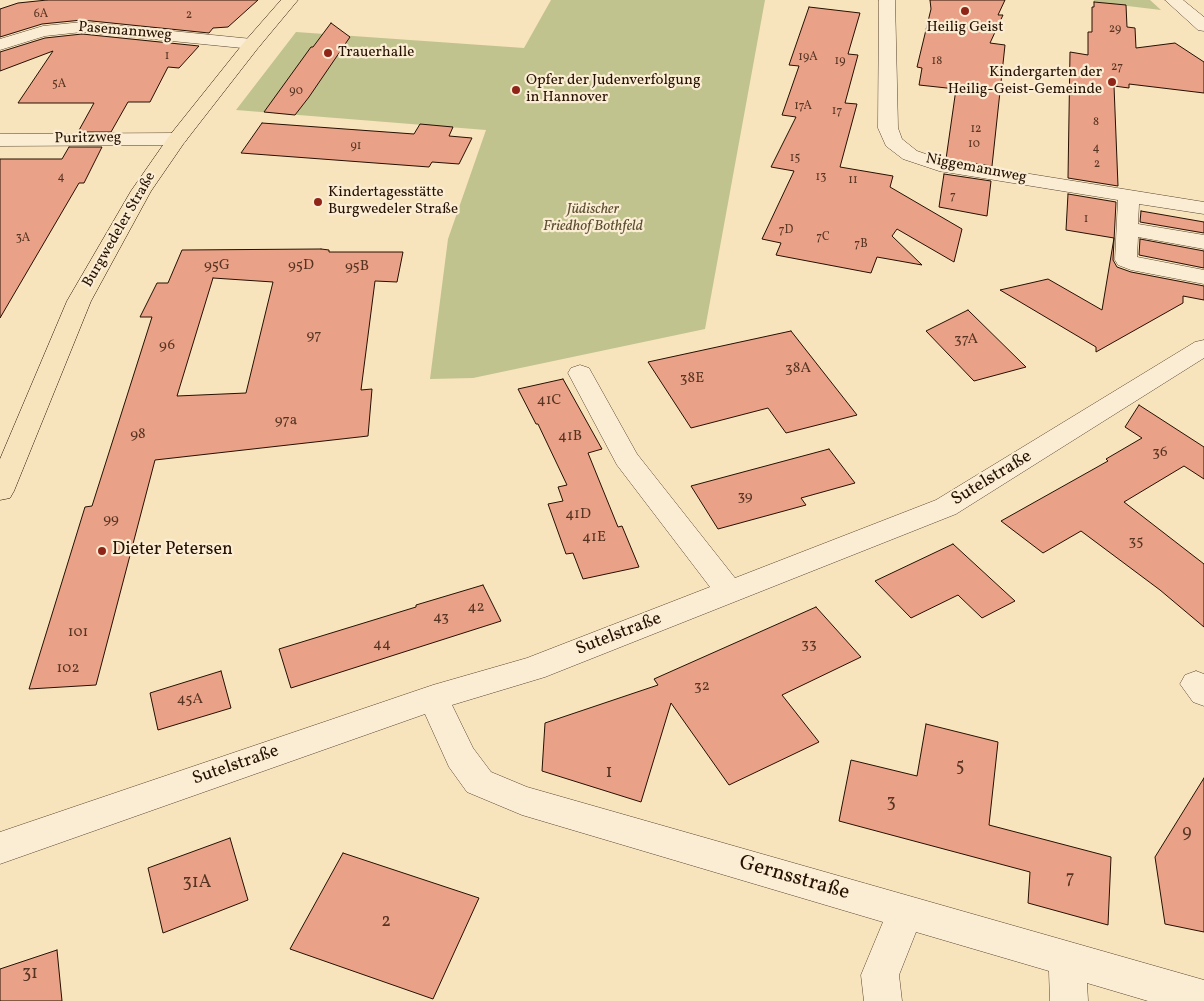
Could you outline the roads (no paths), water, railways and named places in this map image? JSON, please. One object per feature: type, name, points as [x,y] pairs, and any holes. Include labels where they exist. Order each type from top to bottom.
[{"type":"main road","name":"Burgwedeler Straße","points":[[0,490],[78,302],[141,190],[177,139],[252,44],[290,0]]},
{"type":"street","name":"Niggemannweg","points":[[887,0],[888,128],[893,142],[910,156],[939,165],[1204,208]]},
{"type":"street","points":[[1173,0],[1204,26]]},
{"type":"street","name":"Pasemannweg","points":[[0,45],[42,31],[82,27],[252,44]]},
{"type":"street","name":"Puritzweg","points":[[0,140],[177,139]]},
{"type":"street","points":[[1129,196],[1125,257],[1131,263],[1204,277]]},
{"type":"street","points":[[1127,229],[1204,242]]},
{"type":"street","name":"Sutelstraße","points":[[0,848],[433,698],[534,668],[946,506],[1204,347]]},
{"type":"street","points":[[580,373],[626,459],[729,591]]},
{"type":"street","name":"Gernsstraße","points":[[433,698],[461,757],[479,782],[522,800],[1204,999]]},
{"type":"street","points":[[883,1001],[880,975],[906,912]]},
{"type":"street","points":[[1067,959],[1069,1001]]},
{"type":"place","name":"Heilig Geist","points":[[965,11]]},
{"type":"place","name":"Trauerhalle","points":[[328,53]]},
{"type":"place","name":"Kindergarten der Heilig-Geist-Gemeinde","points":[[1112,82]]},
{"type":"place","name":"Opfer der Judenverfolgung in Hannover","points":[[516,90]]},
{"type":"place","name":"Kindertagesstätte Burgwedeler Straße","points":[[318,202]]},
{"type":"place","name":"Dieter Petersen","points":[[102,551]]},
{"type":"park label","name":"Jüdischer Friedhof Bothfeld","points":[[593,218]]}]
